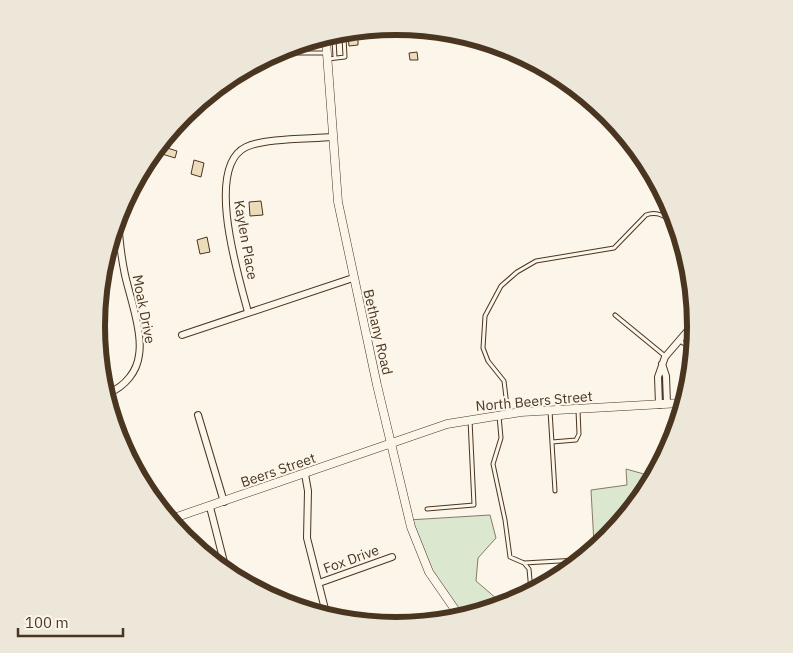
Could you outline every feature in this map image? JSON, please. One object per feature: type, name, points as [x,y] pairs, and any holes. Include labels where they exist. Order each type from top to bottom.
[{"type":"street","name":"Bethany Road","points":[[327,44],[330,57],[332,137],[338,202],[353,278],[418,550],[437,586],[456,611]]},
{"type":"street","name":"Kaylen Place","points":[[248,312],[227,215],[226,184],[228,166],[236,154],[253,144],[332,137]]},
{"type":"street","name":"Moak Drive","points":[[113,391],[121,386],[130,376],[139,354],[139,338],[121,254],[119,235]]},
{"type":"street","points":[[182,335],[353,278]]},
{"type":"street","points":[[663,404],[658,377],[662,364],[665,356],[688,330]]},
{"type":"street","name":"North Beers Street","points":[[392,444],[430,430],[470,419],[498,415],[550,410],[677,404]]},
{"type":"street","points":[[198,415],[224,502]]},
{"type":"street","name":"Beers Street","points":[[176,518],[392,444]]},
{"type":"street","points":[[305,474],[308,491],[306,530],[325,609]]},
{"type":"street","points":[[210,507],[224,561]]},
{"type":"street","name":"Fox Drive","points":[[319,584],[392,557]]},
{"type":"lane","points":[[297,52],[345,57],[344,40]]},
{"type":"lane","points":[[330,57],[333,42]]},
{"type":"lane","points":[[508,414],[504,382],[488,361],[483,348],[483,325],[489,306],[508,280],[536,261],[614,248],[646,215],[651,213],[667,218]]},
{"type":"lane","points":[[615,315],[665,356]]},
{"type":"lane","points":[[679,339],[687,345]]},
{"type":"lane","points":[[552,442],[576,440],[579,434],[578,409]]},
{"type":"lane","points":[[550,410],[555,491]]},
{"type":"lane","points":[[498,415],[501,438],[493,464],[495,482],[505,520],[510,557],[524,562],[571,560]]},
{"type":"lane","points":[[427,509],[474,505],[470,419]]},
{"type":"lane","points":[[524,562],[529,569],[530,585]]},
{"type":"green space","points":[[626,469],[647,475],[616,519],[594,541],[591,490],[627,485]]},
{"type":"green space","points":[[490,515],[496,538],[478,558],[476,581],[498,600],[455,612],[431,580],[408,520]]},
{"type":"building","points":[[358,37],[358,45],[349,46],[348,39]]},
{"type":"building","points":[[417,52],[418,60],[410,60],[409,53]]},
{"type":"building","points":[[166,148],[177,151],[175,158],[162,154]]},
{"type":"building","points":[[194,160],[204,163],[201,177],[191,174]]},
{"type":"building","points":[[261,201],[263,215],[250,216],[249,202]]},
{"type":"building","points":[[207,237],[210,252],[200,254],[197,240]]}]
